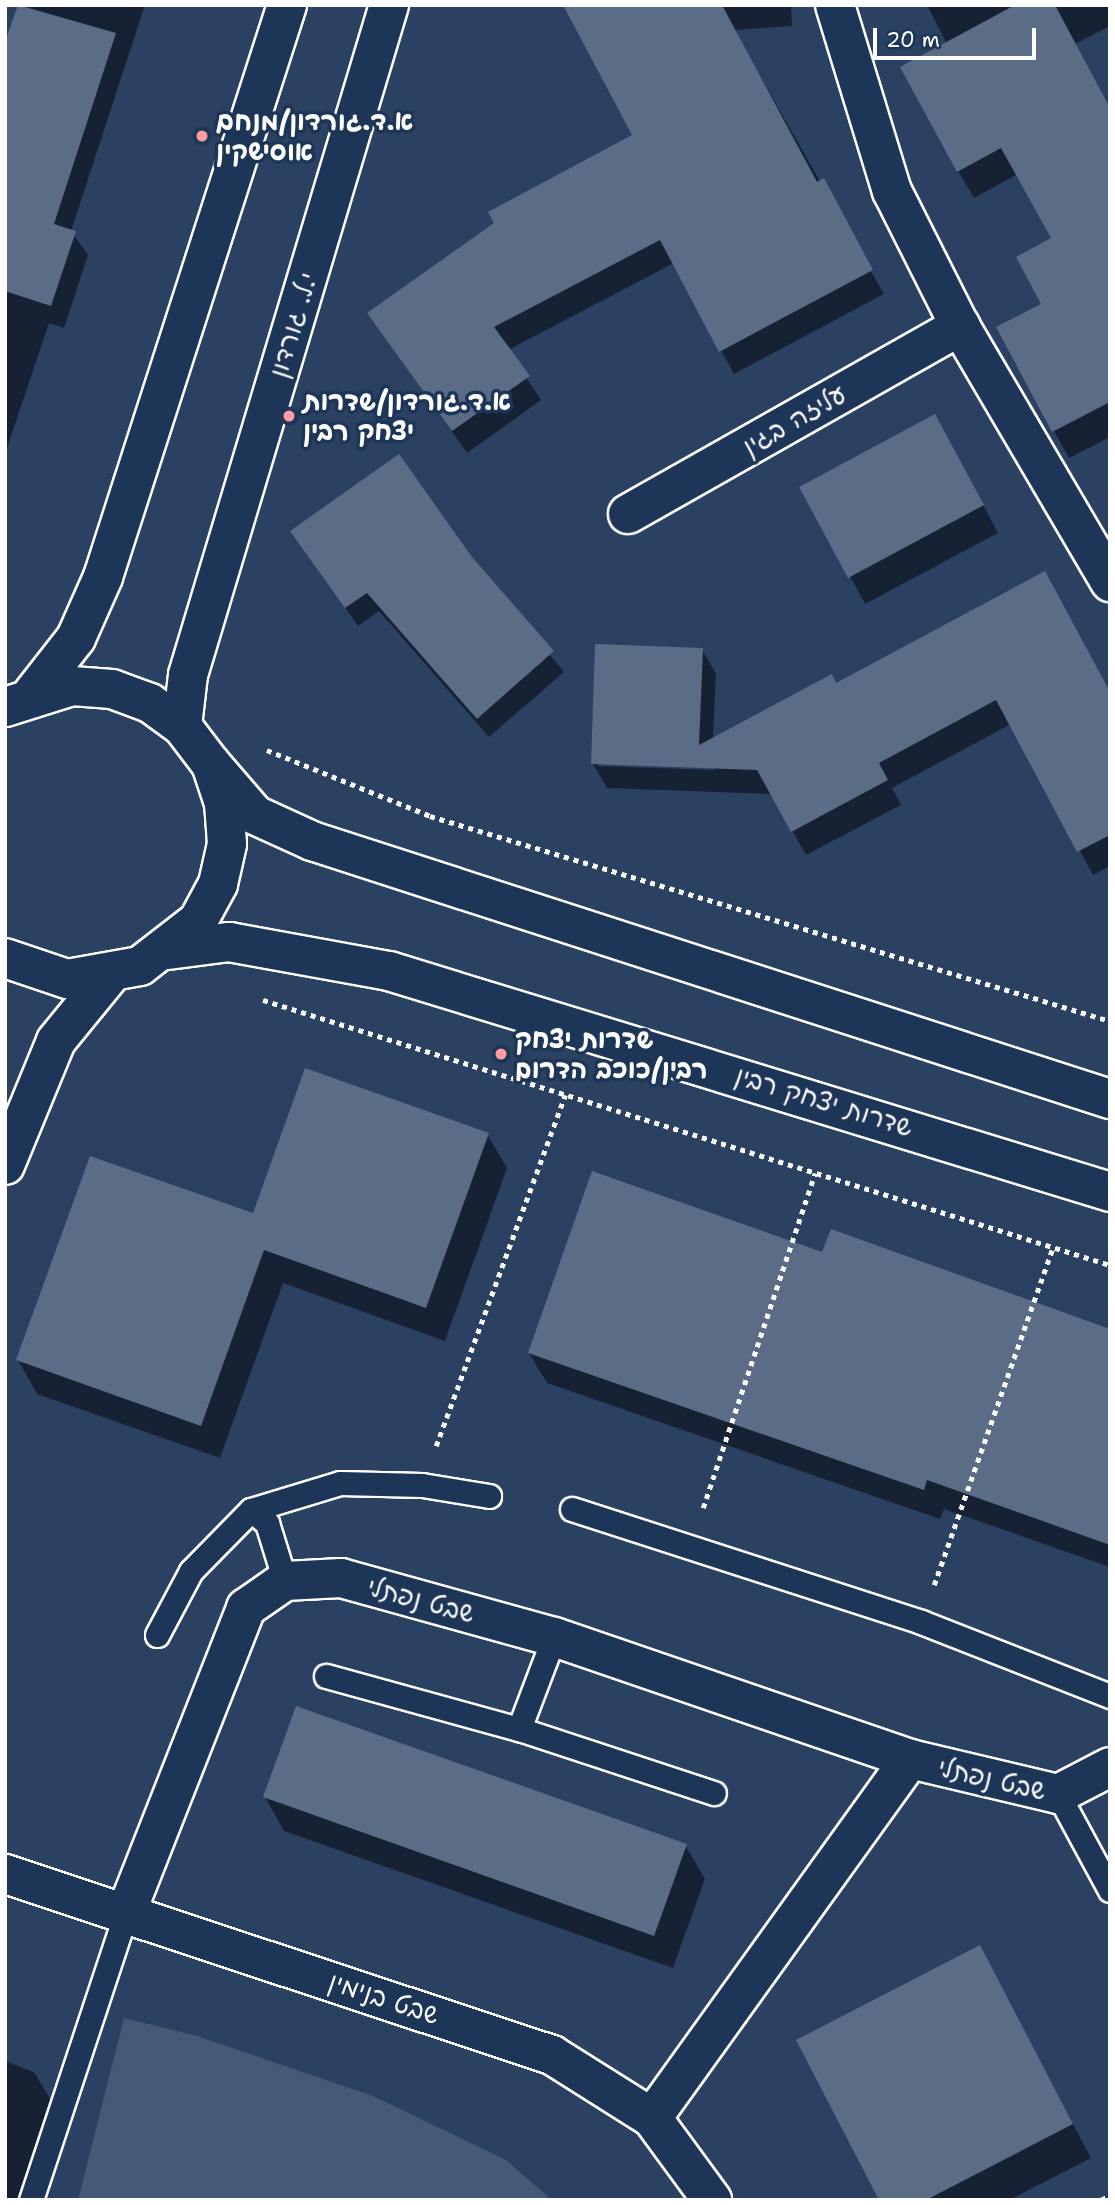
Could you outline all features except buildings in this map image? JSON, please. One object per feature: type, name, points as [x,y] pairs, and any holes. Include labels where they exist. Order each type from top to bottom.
[{"type":"street","points":[[19,700],[76,638],[103,577],[287,5]]},
{"type":"street","name":"י.ל. גורדון","points":[[182,726],[188,675],[389,5]]},
{"type":"street","points":[[835,5],[892,191],[960,326],[1110,582]]},
{"type":"street","name":"עליזה בגין","points":[[628,514],[960,326]]},
{"type":"street","points":[[19,700],[72,686],[112,689],[150,703],[182,726],[255,815],[312,841],[1110,1099]]},
{"type":"street","points":[[5,958],[67,979],[109,976],[168,950],[198,921],[218,884],[225,816],[211,764]]},
{"type":"street","name":"שדרות יצחק רבין","points":[[168,950],[229,942],[389,971],[1110,1192]]},
{"type":"street","points":[[5,1165],[56,1041],[109,976]]},
{"type":"street","name":"שבט נפתלי","points":[[285,1581],[341,1578],[554,1637],[910,1759],[1058,1794],[1110,1767]]},
{"type":"street","points":[[127,1913],[247,1608],[285,1581]]},
{"type":"street","name":"שבט נפתלי","points":[[652,2118],[910,1759]]},
{"type":"street","name":"שבט בנימין","points":[[5,1874],[552,2054],[652,2118],[712,2200]]},
{"type":"lane","points":[[157,1635],[191,1571],[251,1510],[340,1483],[422,1485],[489,1496]]},
{"type":"lane","points":[[572,1509],[921,1622],[1110,1696]]},
{"type":"lane","points":[[251,1510],[267,1523],[285,1581]]},
{"type":"lane","points":[[519,1729],[554,1637]]},
{"type":"lane","points":[[326,1676],[519,1729],[715,1793]]},
{"type":"lane","points":[[1058,1794],[1110,1891]]},
{"type":"lane","points":[[31,2200],[127,1913]]},
{"type":"path","points":[[267,750],[430,816],[1110,1021]]},
{"type":"path","points":[[251,996],[1110,1265]]},
{"type":"path","points":[[422,1485],[565,1095]]},
{"type":"path","points":[[690,1549],[815,1173]]},
{"type":"path","points":[[921,1622],[1053,1248]]},
{"type":"path","points":[[1101,2200],[1110,2195]]},
{"type":"shaded area","points":[[124,2018],[197,2036],[373,2096],[506,2160],[552,2200],[78,2200]]},
{"type":"place","name":"א.ד.גורדון/מנחם אוסישקין","points":[[202,136]]},
{"type":"place","name":"א.ד.גורדון/שדרות יצחק רבין","points":[[289,416]]},
{"type":"place","name":"שדרות יצחק רבין/כוכב הדרום","points":[[501,1054]]}]
